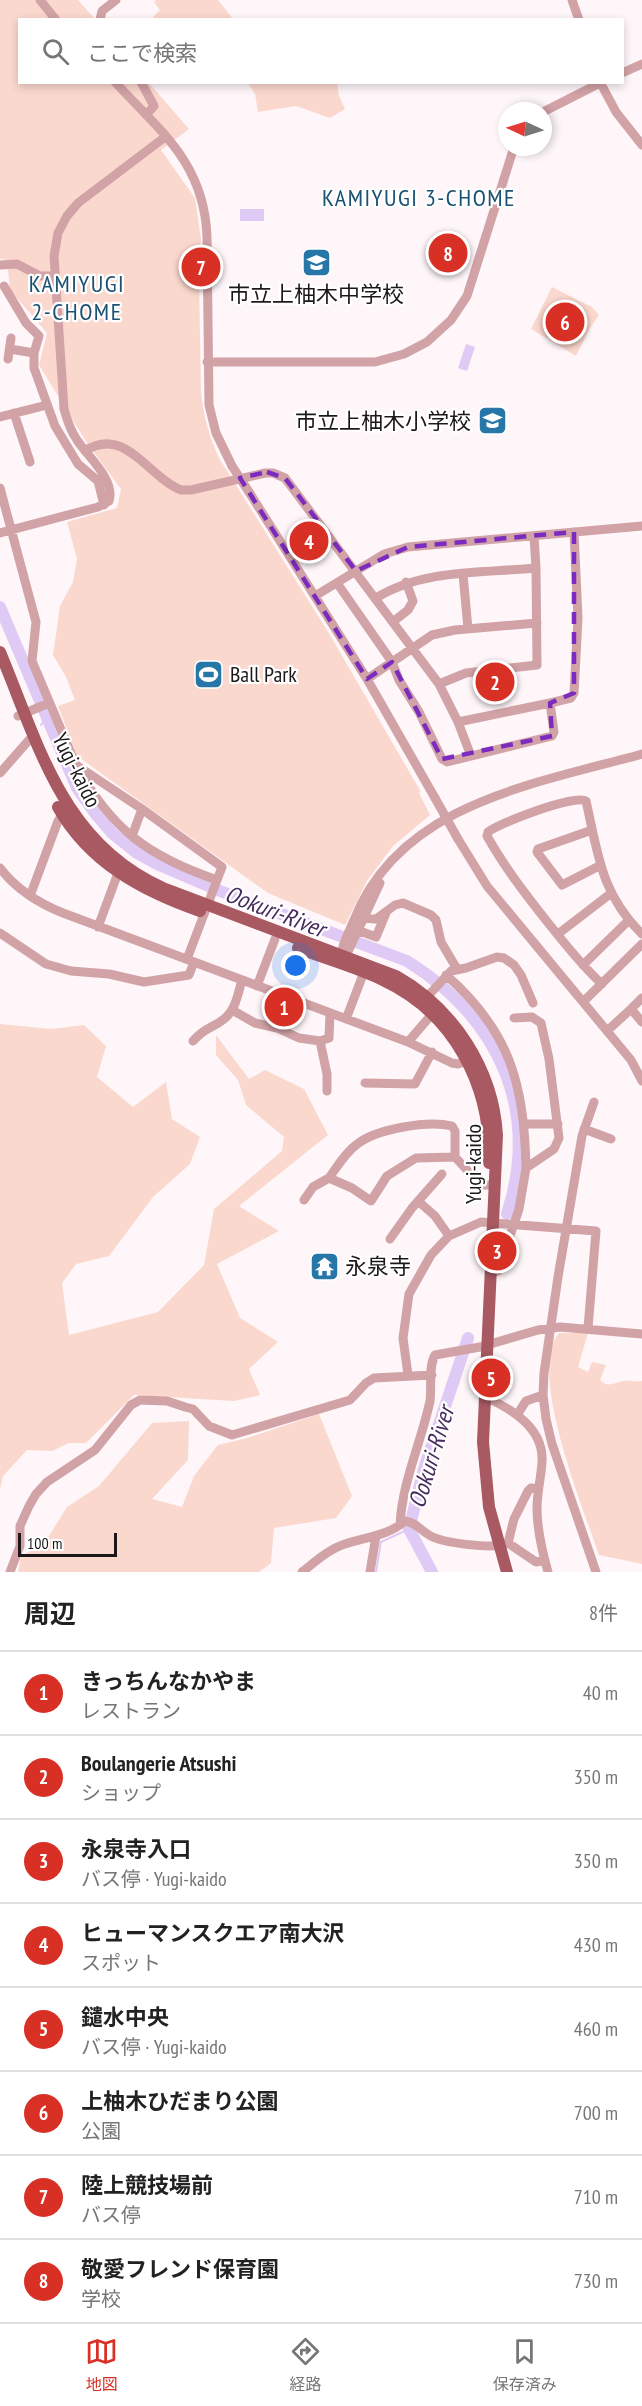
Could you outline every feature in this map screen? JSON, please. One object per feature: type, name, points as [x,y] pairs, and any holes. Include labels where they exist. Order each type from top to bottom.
[{"type":"main road","name":"Yugi-kaido","points":[[0,652],[65,803],[102,848],[122,865],[147,880],[208,905],[345,953],[431,993],[459,1031],[489,1091],[497,1126],[491,1273],[479,1347],[485,1397],[483,1442],[485,1480],[507,1572]]},
{"type":"main road","name":"Yugi-kaido","points":[[0,672],[26,712],[29,740],[49,788],[63,814],[86,844],[118,873],[150,892],[208,905],[275,939],[345,953],[364,972],[401,990],[432,1014],[472,1059],[487,1121],[488,1185],[493,1222],[479,1347],[476,1466],[480,1498],[499,1545],[499,1572]]},
{"type":"street","points":[[40,0],[54,18]]},
{"type":"street","points":[[100,18],[102,11],[116,0]]},
{"type":"street","points":[[572,0],[578,18]]},
{"type":"street","points":[[624,72],[642,64]]},
{"type":"street","points":[[117,84],[192,170],[205,207],[209,405],[212,421],[224,451],[368,679],[487,886],[631,1060],[642,1081]]},
{"type":"street","points":[[142,84],[154,106],[146,115]]},
{"type":"street","points":[[552,108],[599,84]]},
{"type":"street","points":[[602,84],[616,112],[642,145]]},
{"type":"street","points":[[0,533],[104,505],[111,498],[110,489],[72,431],[64,409],[55,276],[57,239],[71,210],[83,198],[165,137]]},
{"type":"street","points":[[207,362],[375,362],[404,354],[427,342],[451,321],[467,296],[511,156]]},
{"type":"street","points":[[0,265],[17,264],[40,276],[55,276]]},
{"type":"street","points":[[4,286],[26,323],[39,336],[33,368],[55,426],[78,464],[98,481],[104,505]]},
{"type":"street","points":[[11,338],[9,354],[34,353]]},
{"type":"street","points":[[1,414],[47,405]]},
{"type":"street","points":[[14,413],[30,462]]},
{"type":"street","points":[[85,451],[100,443],[121,447],[181,490],[191,490],[261,473],[278,474],[292,486],[439,684],[458,722],[471,756]]},
{"type":"street","points":[[0,488],[36,622],[32,661],[76,765],[101,806],[132,836],[173,864],[217,881]]},
{"type":"street","points":[[315,596],[384,554],[408,547],[642,526]]},
{"type":"street","points":[[458,722],[571,698],[574,693],[578,618],[574,532]]},
{"type":"street","points":[[439,684],[466,673],[537,665],[534,536]]},
{"type":"street","points":[[376,598],[406,582],[431,577],[536,568]]},
{"type":"street","points":[[463,574],[468,629]]},
{"type":"street","points":[[394,621],[408,610],[413,601],[406,582]]},
{"type":"street","points":[[337,583],[392,662],[399,680],[419,712],[442,759],[447,762],[552,736],[554,732],[550,703]]},
{"type":"street","points":[[368,679],[413,647],[440,633],[537,623]]},
{"type":"street","points":[[26,712],[49,703]]},
{"type":"street","points":[[0,773],[29,740]]},
{"type":"street","points":[[345,953],[365,896],[379,875],[428,828],[475,803],[642,754]]},
{"type":"street","points":[[0,933],[46,964],[71,971],[109,974],[134,981],[151,982],[189,975],[208,905],[222,867],[76,765]]},
{"type":"street","points":[[602,984],[582,965],[502,863],[487,836],[488,832],[502,824],[562,802],[582,798],[586,801],[610,894],[628,921],[642,934]]},
{"type":"street","points":[[132,836],[142,809]]},
{"type":"street","points":[[30,896],[58,821],[63,814]]},
{"type":"street","points":[[592,830],[538,849],[537,852],[562,885],[601,865]]},
{"type":"street","points":[[354,932],[393,861]]},
{"type":"street","points":[[98,927],[118,873]]},
{"type":"street","points":[[2,876],[30,896],[54,909],[98,927],[408,1042],[453,1064],[472,1059]]},
{"type":"street","points":[[558,934],[610,894]]},
{"type":"street","points":[[362,918],[375,920],[395,905],[403,903],[432,915],[436,920],[441,942],[457,969]]},
{"type":"street","points":[[354,932],[376,937],[386,913]]},
{"type":"street","points":[[582,965],[628,921]]},
{"type":"street","points":[[257,986],[275,939]]},
{"type":"street","points":[[583,1002],[642,944]]},
{"type":"street","points":[[431,993],[445,976],[457,969],[497,957],[504,958],[521,975],[533,1003]]},
{"type":"street","points":[[346,1019],[364,972]]},
{"type":"street","points":[[445,976],[480,1010],[508,1055],[520,1092],[525,1124],[526,1168],[519,1209],[512,1223],[498,1271],[491,1273]]},
{"type":"street","points":[[193,1041],[202,1030],[223,1020],[232,1010],[242,980]]},
{"type":"street","points":[[607,1031],[642,998]]},
{"type":"street","points":[[631,1009],[642,1022]]},
{"type":"street","points":[[232,1010],[255,1023],[277,1028],[294,1036],[320,1041],[329,1038],[330,1013]]},
{"type":"street","points":[[408,1042],[432,1014]]},
{"type":"street","points":[[514,1018],[532,1017],[541,1023],[549,1059],[558,1124],[558,1143],[554,1149],[526,1168]]},
{"type":"street","points":[[320,1041],[327,1074],[327,1091]]},
{"type":"street","points":[[365,1083],[416,1084],[432,1052]]},
{"type":"street","points":[[594,1102],[584,1129],[551,1328],[543,1395],[552,1444],[596,1572]]},
{"type":"street","points":[[525,1124],[558,1124]]},
{"type":"street","points":[[304,1200],[313,1187],[329,1178],[354,1145],[372,1134],[419,1125],[452,1126],[455,1157],[481,1185],[488,1185]]},
{"type":"street","points":[[584,1129],[611,1139]]},
{"type":"street","points":[[329,1178],[352,1188],[371,1201],[387,1176],[416,1158],[455,1157]]},
{"type":"street","points":[[390,1239],[418,1201],[442,1174]]},
{"type":"street","points":[[418,1201],[435,1216],[449,1236]]},
{"type":"street","points":[[408,1375],[403,1338],[409,1294],[431,1255],[449,1236],[477,1223],[512,1223],[597,1233],[588,1328]]},
{"type":"street","points":[[403,1523],[402,1502],[430,1398],[434,1356],[438,1353],[479,1347],[551,1328],[588,1328],[642,1334]]},
{"type":"street","points":[[10,1572],[20,1546],[20,1526],[36,1494],[47,1482],[95,1450],[131,1405],[140,1401],[167,1401],[193,1409],[209,1426],[232,1435],[350,1400],[374,1378],[432,1375]]},
{"type":"street","points":[[517,1415],[526,1401],[543,1395]]},
{"type":"street","points":[[485,1397],[517,1415],[532,1428],[541,1453],[538,1489],[539,1535],[548,1572]]},
{"type":"street","points":[[499,1545],[531,1488],[538,1489]]},
{"type":"street","points":[[302,1572],[338,1546],[376,1536],[403,1523],[419,1525],[434,1537],[499,1545],[536,1562],[545,1560]]},
{"type":"street","points":[[370,1572],[376,1536]]},
{"type":"highlighted area","points":[[267,472],[285,478],[356,571],[408,547],[574,532],[574,693],[550,703],[552,736],[442,759],[392,662],[367,679],[240,478]]},
{"type":"shaded area","points":[[0,0],[78,0],[94,18],[18,18],[18,84],[150,84],[189,129],[161,150],[195,198],[201,239],[199,279],[201,391],[212,442],[219,458],[330,635],[421,792],[419,793],[430,815],[393,846],[367,881],[345,925],[268,893],[77,756],[58,706],[75,700],[66,677],[53,655],[60,606],[73,582],[77,559],[67,522],[117,508],[121,489],[87,443],[39,365],[47,333],[10,290],[7,260],[0,259]]},
{"type":"shaded area","points":[[156,0],[218,0],[232,18],[154,18],[153,17],[160,10],[154,2]]},
{"type":"shaded area","points":[[249,84],[337,84],[339,96],[345,109],[330,118],[296,106],[258,112],[255,94]]},
{"type":"shaded area","points":[[240,209],[264,209],[264,221],[240,221]]},
{"type":"shaded area","points":[[552,287],[592,307],[599,315],[576,356],[531,329]]},
{"type":"shaded area","points":[[466,344],[475,347],[467,371],[458,368]]},
{"type":"shaded area","points":[[0,1024],[51,1029],[84,1025],[106,1046],[97,1077],[133,1107],[166,1082],[172,1119],[200,1137],[190,1164],[153,1197],[109,1256],[76,1264],[62,1283],[69,1335],[158,1312],[204,1265],[214,1209],[282,1151],[284,1137],[246,1105],[238,1080],[216,1055],[216,1035],[249,1079],[265,1070],[304,1089],[328,1135],[239,1206],[279,1231],[217,1264],[240,1318],[278,1342],[249,1369],[260,1395],[234,1401],[134,1395],[86,1443],[69,1443],[52,1451],[27,1450],[3,1476],[0,1489]]},
{"type":"shaded area","points":[[559,1333],[588,1333],[578,1367],[588,1372],[592,1362],[606,1365],[600,1380],[603,1382],[608,1384],[642,1381],[642,1564],[599,1555],[571,1475],[553,1408],[549,1377],[551,1351]]},
{"type":"shaded area","points":[[319,1414],[352,1496],[336,1518],[274,1528],[271,1563],[259,1572],[18,1572],[21,1556],[44,1544],[67,1507],[99,1486],[152,1423],[189,1421],[188,1460],[152,1499],[182,1507],[194,1476],[218,1445],[247,1438]]},
{"type":"waterway","name":"Ookuri-River","points":[[0,607],[77,788],[112,833],[137,853],[157,864],[220,891],[407,961],[439,984],[466,1010],[488,1038],[504,1069],[514,1103],[519,1138],[516,1175],[507,1214]]},
{"type":"waterway","points":[[41,725],[46,717]]},
{"type":"waterway","name":"Ookuri-River","points":[[432,1572],[409,1529],[424,1469],[468,1338]]},
{"type":"waterway","points":[[376,1572],[381,1542],[409,1529]]},
{"type":"place","name":"敬愛フレンド保育園","points":[[448,253]]},
{"type":"place","name":"市立上柚木中学校","points":[[316,262]]},
{"type":"place","name":"陸上競技場前","points":[[201,267]]},
{"type":"place","name":"上柚木ひだまり公園","points":[[565,322]]},
{"type":"place","name":"市立上柚木小学校","points":[[492,421]]},
{"type":"place","name":"ヒューマンスクエア南大沢","points":[[309,541]]},
{"type":"place","name":"Ball Park","points":[[209,674]]},
{"type":"place","name":"Boulangerie Atsushi","points":[[495,682]]},
{"type":"place","name":"きっちんなかやま","points":[[284,1007]]},
{"type":"place","name":"永泉寺入口","points":[[497,1251]]},
{"type":"place","name":"永泉寺","points":[[324,1266]]},
{"type":"place","name":"鑓水中央","points":[[491,1378]]},
{"type":"district","name":"KAMIYUGI 3-CHOME","points":[[419,197]]},
{"type":"district","name":"KAMIYUGI 2-CHOME","points":[[77,297]]}]
